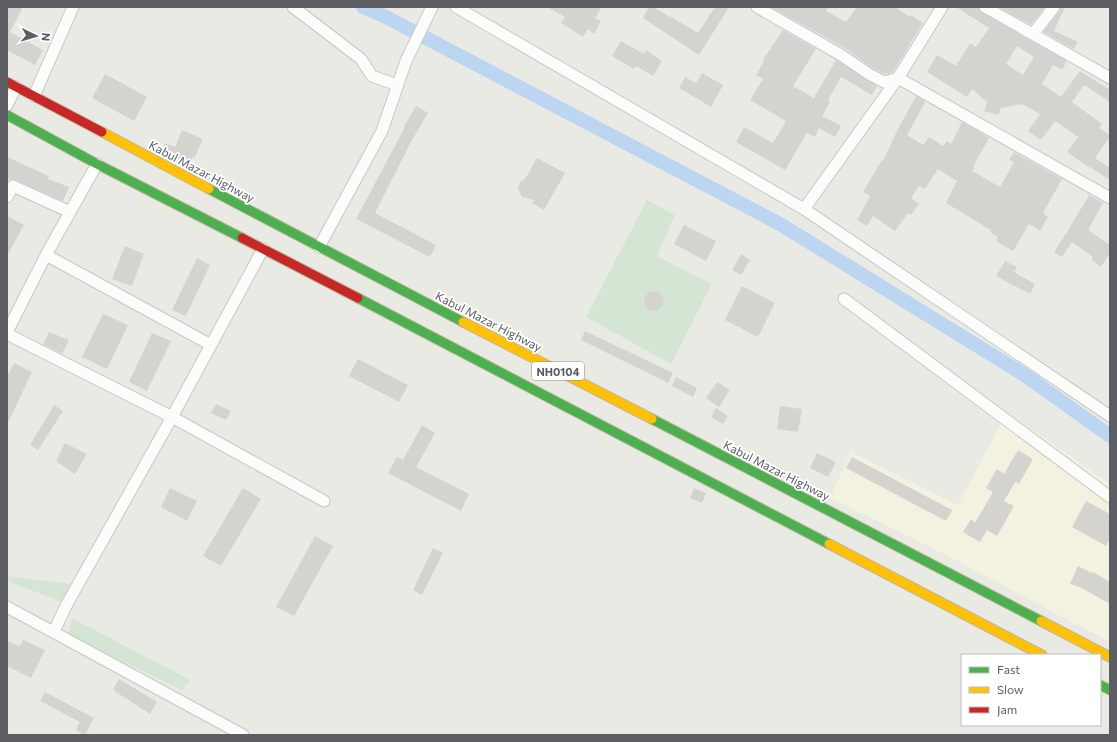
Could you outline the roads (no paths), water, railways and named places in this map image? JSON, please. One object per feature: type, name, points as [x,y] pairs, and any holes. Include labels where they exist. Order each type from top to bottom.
[{"type":"highway","name":"Kabul Mazar Highway","points":[[12,85],[319,247],[1110,657]]},
{"type":"highway","name":"NH0104","points":[[7,115],[97,164],[1040,654]]},
{"type":"highway","points":[[1101,686],[1110,690]]},
{"type":"street","points":[[34,96],[73,7]]},
{"type":"street","points":[[293,7],[361,59],[372,76],[397,86]]},
{"type":"street","points":[[456,7],[804,209],[1110,416]]},
{"type":"street","points":[[757,7],[841,54],[869,74],[884,82],[898,78],[1110,198]]},
{"type":"street","points":[[804,209],[898,78],[942,7]]},
{"type":"street","points":[[985,7],[1110,78]]},
{"type":"street","points":[[1033,34],[1054,7]]},
{"type":"street","points":[[319,247],[382,131],[406,61],[429,11]]},
{"type":"street","points":[[7,105],[12,85]]},
{"type":"street","points":[[97,164],[46,255],[7,333],[172,417],[324,501]]},
{"type":"street","points":[[7,197],[13,186],[70,212]]},
{"type":"street","points":[[54,631],[67,604],[172,417],[263,249]]},
{"type":"street","points":[[46,255],[211,345]]},
{"type":"street","points":[[844,299],[1110,497]]},
{"type":"street","points":[[7,607],[54,631],[243,735]]},
{"type":"waterway","points":[[363,7],[384,16],[780,224],[1026,376],[1110,436]]}]
